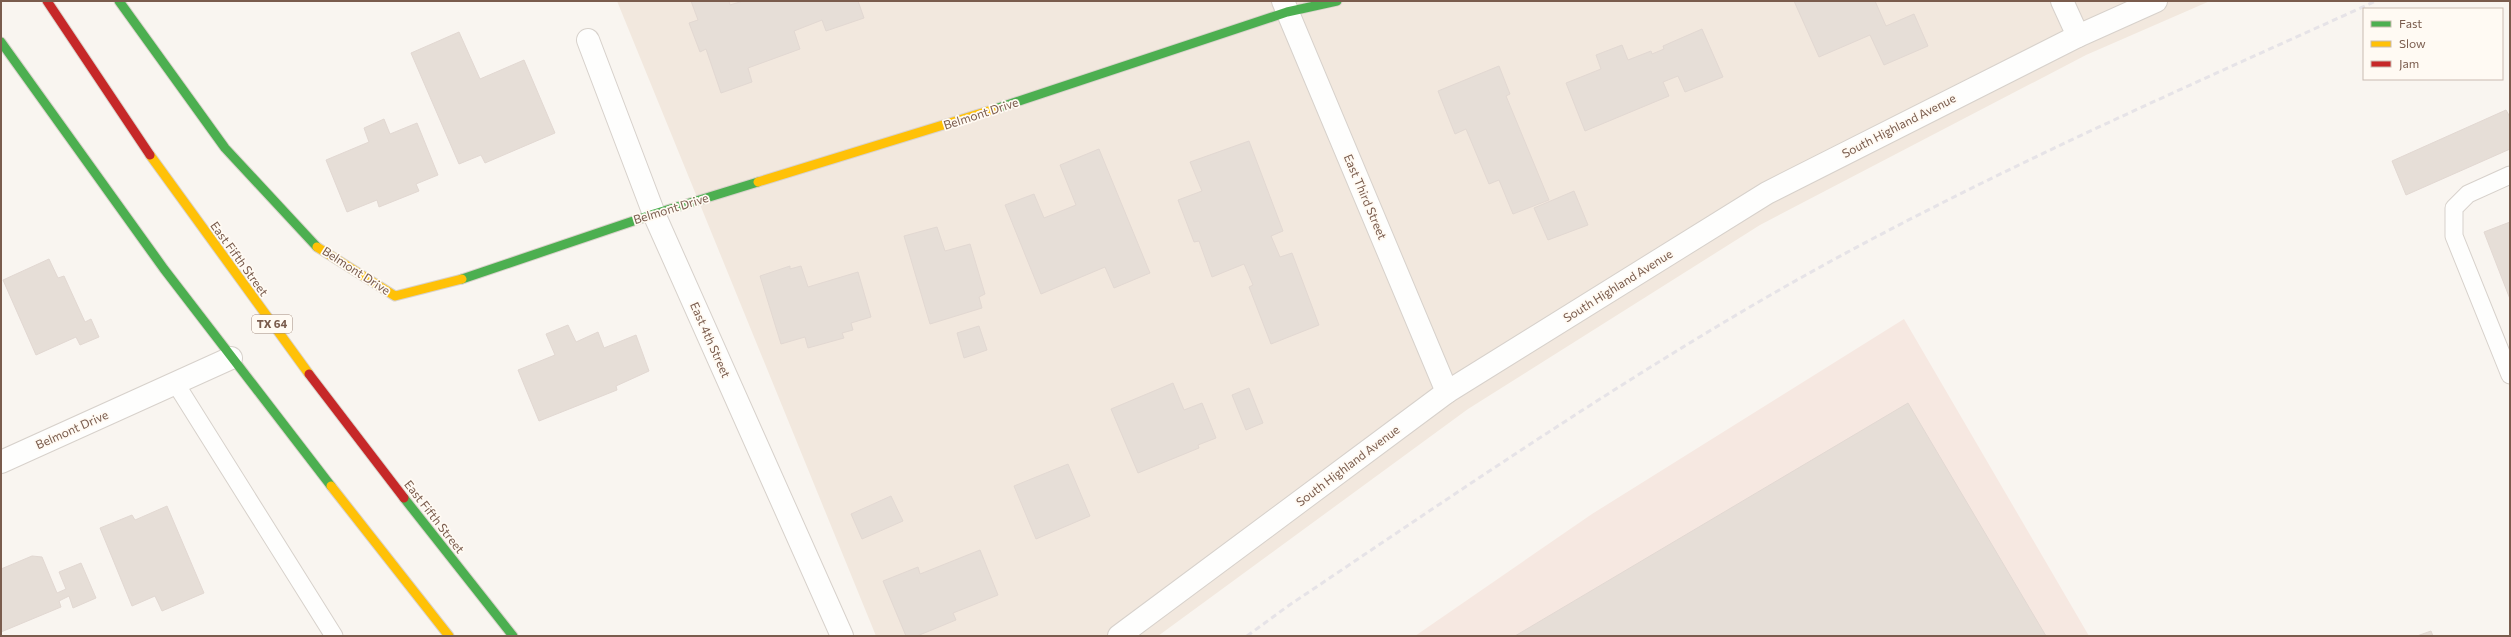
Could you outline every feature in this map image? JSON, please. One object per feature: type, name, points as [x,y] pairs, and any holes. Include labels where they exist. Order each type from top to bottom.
[{"type":"main road","name":"East Fifth Street","points":[[47,1],[213,245],[394,486],[513,636]]},
{"type":"main road","name":"Belmont Drive","points":[[119,1],[225,148],[316,246],[395,296],[469,277],[654,214],[937,128],[1285,6],[1337,1]]},
{"type":"main road","points":[[1,42],[70,142],[231,358],[449,636]]},
{"type":"street","points":[[2062,1],[2078,36]]},
{"type":"street","name":"South Highland Avenue","points":[[1119,636],[1448,392],[1767,193],[2078,36],[2156,1]]},
{"type":"street","name":"East Third Street","points":[[1285,6],[1448,392]]},
{"type":"street","name":"East 4th Street","points":[[588,40],[654,214],[842,636]]},
{"type":"street","name":"Belmont Drive","points":[[1,462],[231,358]]},
{"type":"lane","points":[[2510,175],[2468,194],[2454,208],[2454,236],[2510,375]]},
{"type":"lane","points":[[176,384],[334,636]]},
{"type":"shaded area","points":[[617,1],[2210,1],[2086,55],[1760,225],[1468,409],[1158,636],[876,636]]},
{"type":"shaded area","points":[[1904,319],[2089,636],[1415,636],[1592,514]]},
{"type":"building","points":[[691,1],[729,1],[730,5],[743,1],[858,1],[864,18],[826,31],[822,20],[794,31],[800,49],[748,68],[752,82],[721,93],[706,49],[700,52],[689,23],[698,20]]},
{"type":"building","points":[[1794,1],[1875,1],[1886,26],[1914,14],[1928,46],[1884,65],[1870,35],[1819,57]]},
{"type":"building","points":[[1702,29],[1723,77],[1685,92],[1678,76],[1663,82],[1669,96],[1585,131],[1566,83],[1601,69],[1596,55],[1622,45],[1628,60],[1651,51],[1652,54],[1664,49],[1663,46]]},
{"type":"building","points":[[459,32],[480,79],[524,60],[555,133],[485,163],[481,155],[459,164],[411,53]]},
{"type":"building","points":[[1499,66],[1510,94],[1506,96],[1549,200],[1513,214],[1499,180],[1489,184],[1466,129],[1455,134],[1438,91]]},
{"type":"building","points":[[2506,110],[2510,117],[2510,149],[2406,195],[2392,161]]},
{"type":"building","points":[[384,119],[390,134],[417,123],[438,175],[416,184],[419,191],[379,207],[377,200],[347,212],[326,160],[369,142],[364,128]]},
{"type":"building","points":[[1249,141],[1283,231],[1271,236],[1280,257],[1292,253],[1319,325],[1271,344],[1249,287],[1253,285],[1244,264],[1212,277],[1199,241],[1194,242],[1178,200],[1202,191],[1190,162]]},
{"type":"building","points":[[1099,149],[1150,273],[1114,288],[1105,267],[1041,294],[1005,205],[1034,194],[1044,218],[1076,205],[1060,165]]},
{"type":"building","points":[[1574,191],[1588,225],[1548,240],[1534,208]]},
{"type":"building","points":[[2510,222],[2510,299],[2484,232]]},
{"type":"building","points":[[937,227],[945,251],[970,244],[985,294],[979,297],[982,308],[930,324],[904,236]]},
{"type":"building","points":[[49,259],[58,278],[64,276],[85,322],[91,319],[99,337],[80,345],[76,337],[36,355],[3,280]]},
{"type":"building","points":[[790,266],[790,269],[801,266],[808,287],[858,272],[871,317],[851,323],[853,330],[842,333],[844,338],[808,348],[805,337],[781,344],[760,276]]},
{"type":"building","points":[[568,325],[576,342],[598,332],[604,348],[636,335],[649,371],[616,386],[617,390],[539,421],[518,370],[555,355],[546,334]]},
{"type":"building","points":[[979,326],[987,350],[964,358],[957,333]]},
{"type":"building","points":[[1173,383],[1184,410],[1202,403],[1216,438],[1198,445],[1199,448],[1138,473],[1111,409]]},
{"type":"building","points":[[1249,388],[1263,423],[1246,430],[1232,395]]},
{"type":"building","points":[[1908,403],[2046,636],[1515,636]]},
{"type":"building","points":[[1068,464],[1090,516],[1036,539],[1014,486]]},
{"type":"building","points":[[891,496],[903,521],[862,539],[851,514]]},
{"type":"building","points":[[167,506],[204,593],[162,611],[155,596],[132,606],[100,528],[132,515],[135,520]]},
{"type":"building","points":[[980,550],[998,595],[953,613],[956,620],[917,636],[906,636],[883,581],[918,567],[920,574]]},
{"type":"building","points":[[32,556],[42,557],[57,593],[66,589],[59,572],[81,563],[96,598],[73,608],[69,596],[59,601],[61,607],[1,632],[1,569]]},
{"type":"building","points":[[2431,631],[2433,636],[2417,636]]},
{"type":"railway","points":[[1247,636],[1288,606],[1525,447],[1645,370],[1767,297],[1916,216],[1992,178],[2145,106],[2376,1]]},
{"type":"traffic: fast","points":[[119,1],[225,148],[317,247]]},
{"type":"traffic: fast","points":[[995,109],[1287,12],[1337,1]]},
{"type":"traffic: fast","points":[[1,42],[164,269],[331,486]]},
{"type":"traffic: fast","points":[[462,279],[654,214],[758,182]]},
{"type":"traffic: fast","points":[[404,498],[513,636]]},
{"type":"traffic: slow","points":[[758,182],[995,109]]},
{"type":"traffic: slow","points":[[150,155],[309,374]]},
{"type":"traffic: slow","points":[[317,247],[395,296],[462,279]]},
{"type":"traffic: slow","points":[[331,486],[449,636]]},
{"type":"traffic: jam","points":[[47,1],[150,155]]},
{"type":"traffic: jam","points":[[309,374],[404,498]]}]
